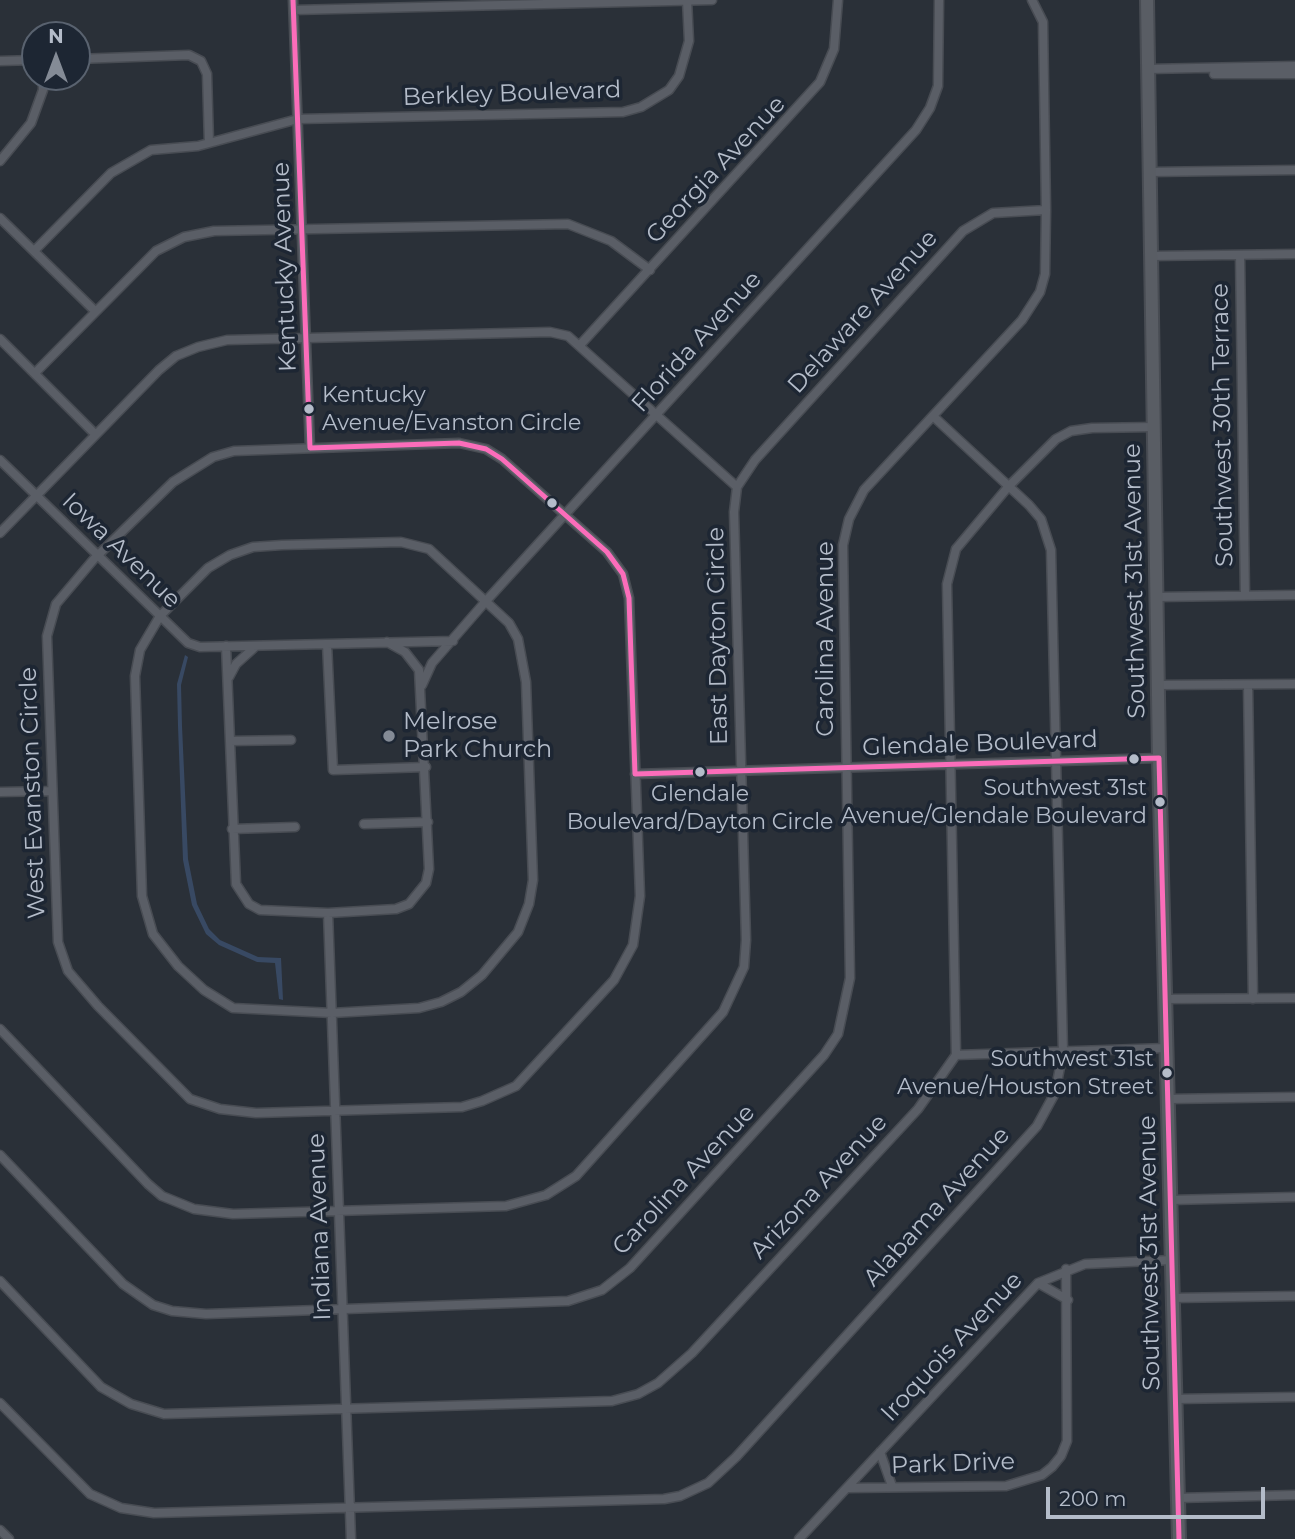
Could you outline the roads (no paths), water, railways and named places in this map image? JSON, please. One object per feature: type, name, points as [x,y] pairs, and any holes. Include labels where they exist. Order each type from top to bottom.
[{"type":"main road","name":"Southwest 31st Avenue","points":[[1147,0],[1159,758],[1179,1539]]},
{"type":"street","name":"Berkley Boulevard","points":[[34,251],[111,173],[128,160],[151,150],[209,143],[298,120],[623,112],[641,107],[664,95],[679,76],[689,41],[687,0]]},
{"type":"street","points":[[294,5],[712,0]]},
{"type":"street","name":"Georgia Avenue","points":[[580,345],[820,82],[834,49],[838,0]]},
{"type":"street","name":"Florida Avenue","points":[[422,685],[432,663],[486,601],[916,130],[930,107],[938,86],[939,0]]},
{"type":"street","name":"Carolina Avenue","points":[[0,1155],[115,1276],[153,1304],[172,1311],[206,1314],[568,1301],[602,1290],[630,1268],[824,1055],[838,1034],[850,978],[843,545],[849,519],[864,490],[934,417],[1032,307],[1045,274],[1043,22],[1032,0]]},
{"type":"street","name":"Kentucky Avenue","points":[[294,5],[310,448]]},
{"type":"street","points":[[91,58],[189,55],[201,61],[207,74],[209,143]]},
{"type":"street","points":[[0,61],[21,60]]},
{"type":"street","points":[[1148,71],[1295,66]]},
{"type":"street","points":[[1148,71],[1295,74]]},
{"type":"street","points":[[0,161],[32,123],[43,91]]},
{"type":"street","points":[[1149,172],[1295,170]]},
{"type":"street","name":"Delaware Avenue","points":[[737,487],[755,460],[963,231],[993,214],[1046,210]]},
{"type":"street","points":[[0,218],[95,311]]},
{"type":"street","points":[[35,373],[141,263],[156,251],[184,237],[214,231],[303,231],[536,222],[568,224],[611,241],[650,270]]},
{"type":"street","points":[[1151,256],[1295,254]]},
{"type":"street","name":"Southwest 30th Terrace","points":[[1240,255],[1245,595]]},
{"type":"street","points":[[0,533],[95,434],[176,356],[226,340],[550,332],[568,335],[737,487]]},
{"type":"street","points":[[0,339],[95,434]]},
{"type":"street","name":"Alabama Avenue","points":[[0,1403],[76,1482],[98,1498],[121,1508],[154,1513],[639,1501],[680,1496],[708,1483],[736,1457],[1037,1126],[1055,1093],[1063,1052],[1051,550],[1041,519],[934,417]]},
{"type":"street","points":[[1154,427],[1071,431],[1043,449],[968,532],[956,549],[947,584],[949,764],[956,1055],[1167,1048]]},
{"type":"street","name":"West Evanston Circle","points":[[474,445],[502,459],[607,552],[622,574],[629,598],[640,913],[633,945],[614,980],[516,1086],[462,1107],[335,1112],[238,1112],[190,1099],[97,1006],[68,971],[58,942],[47,636],[56,604],[98,555],[173,482],[197,464],[234,451],[310,448],[474,445]]},
{"type":"street","name":"Iowa Avenue","points":[[0,460],[188,643],[200,647],[453,641]]},
{"type":"street","name":"East Dayton Circle","points":[[0,1029],[162,1196],[194,1209],[211,1212],[506,1206],[546,1195],[576,1176],[723,1012],[736,991],[744,967],[747,940],[734,512],[737,487]]},
{"type":"street","points":[[414,544],[429,549],[486,601],[509,622],[523,656],[533,880],[529,904],[518,932],[482,975],[461,992],[419,1009],[332,1013],[268,1012],[233,1008],[204,990],[153,934],[142,896],[135,676],[140,650],[160,616],[208,568],[253,547],[414,544]]},
{"type":"street","points":[[1157,597],[1295,595]]},
{"type":"street","points":[[226,646],[236,884],[249,904],[272,913],[328,913],[388,910],[409,904],[426,883],[429,869],[422,685],[414,660],[387,642]]},
{"type":"street","points":[[327,644],[333,770],[426,767]]},
{"type":"street","points":[[228,679],[236,664],[256,646]]},
{"type":"street","points":[[1158,685],[1295,684]]},
{"type":"street","points":[[1248,685],[1253,999]]},
{"type":"street","points":[[230,741],[291,740]]},
{"type":"street","name":"Glendale Boulevard","points":[[635,774],[1159,758]]},
{"type":"street","points":[[0,792],[51,791]]},
{"type":"street","points":[[364,824],[428,821]]},
{"type":"street","points":[[232,829],[295,827]]},
{"type":"street","name":"Indiana Avenue","points":[[328,913],[351,1539]]},
{"type":"street","points":[[1165,999],[1295,998]]},
{"type":"street","name":"Arizona Avenue","points":[[0,1281],[101,1387],[117,1398],[148,1411],[182,1414],[612,1401],[638,1394],[658,1383],[692,1353],[918,1109],[956,1055]]},
{"type":"street","points":[[1168,1099],[1295,1097]]},
{"type":"street","points":[[1171,1200],[1295,1197]]},
{"type":"street","name":"Iroquois Avenue","points":[[799,1539],[1038,1283],[1066,1269],[1085,1264],[1172,1260]]},
{"type":"street","name":"Park Drive","points":[[848,1488],[1006,1486],[1042,1475],[1052,1466],[1061,1456],[1067,1441],[1066,1269]]},
{"type":"street","points":[[1038,1283],[1068,1300]]},
{"type":"street","points":[[1172,1298],[1295,1296]]},
{"type":"street","points":[[1175,1399],[1295,1397]]},
{"type":"street","points":[[880,1452],[892,1486]]},
{"type":"street","points":[[1178,1499],[1295,1495]]},
{"type":"street","points":[[0,1530],[9,1539]]},
{"type":"water","points":[[185,655],[188,657],[181,685],[188,859],[197,904],[209,929],[220,940],[258,957],[281,958],[283,1000],[279,999],[275,963],[257,962],[219,945],[206,934],[192,905],[183,860],[178,726],[177,684]]},
{"type":"place","name":"Kentucky Avenue/Evanston Circle","points":[[309,409]]},
{"type":"place","name":"Melrose Park Church","points":[[389,736]]},
{"type":"place","name":"Glendale Boulevard/Dayton Circle","points":[[700,772]]},
{"type":"place","name":"Southwest 31st Avenue/Glendale Boulevard","points":[[1160,802]]},
{"type":"place","name":"Southwest 31st Avenue/Houston Street","points":[[1167,1073]]}]
